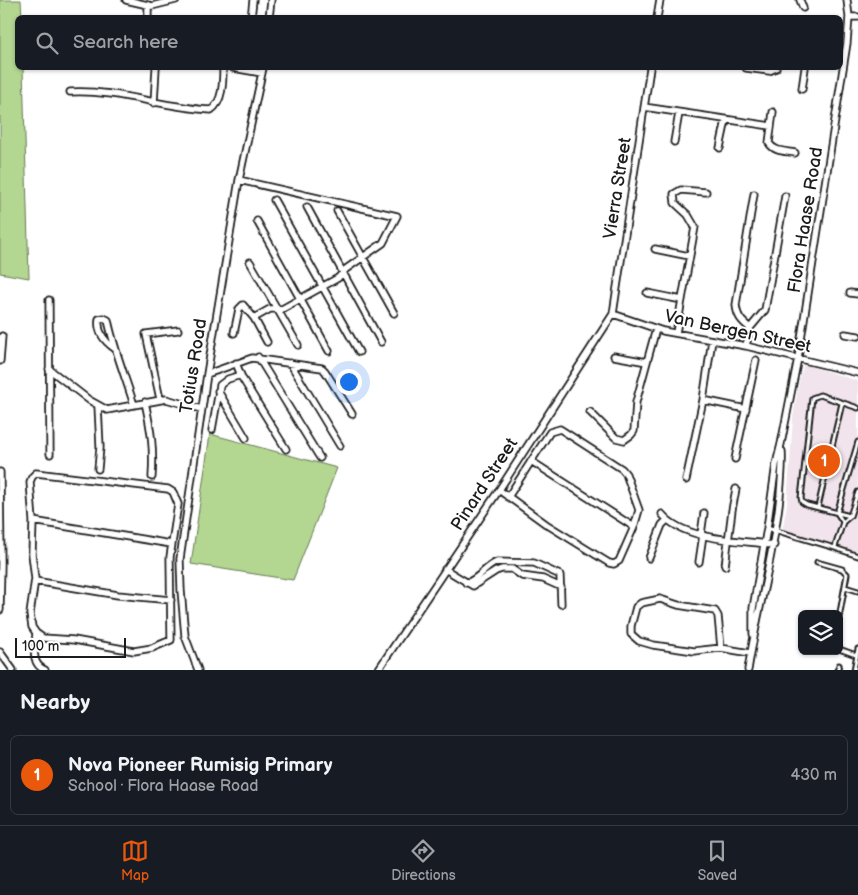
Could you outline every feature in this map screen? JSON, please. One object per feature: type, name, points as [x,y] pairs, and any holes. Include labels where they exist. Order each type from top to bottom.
[{"type":"street","points":[[126,0],[148,6],[158,6],[176,0]]},
{"type":"street","points":[[246,0],[253,0],[251,15]]},
{"type":"street","points":[[269,15],[271,0]]},
{"type":"street","points":[[658,15],[660,0]]},
{"type":"street","points":[[800,0],[803,8]]},
{"type":"street","name":"Flora Haase Road","points":[[753,634],[753,608],[776,464],[798,358],[848,43],[849,17],[847,0]]},
{"type":"street","points":[[148,6],[148,15]]},
{"type":"street","points":[[849,17],[858,17]]},
{"type":"street","points":[[154,103],[156,70]]},
{"type":"street","points":[[70,92],[94,91],[154,103],[211,110],[217,104],[223,82],[223,70]]},
{"type":"street","name":"Totius Road","points":[[198,670],[185,636],[180,571],[201,409],[239,180],[262,70]]},
{"type":"street","name":"Vierra Street","points":[[613,314],[650,70]]},
{"type":"street","points":[[802,89],[805,70]]},
{"type":"street","points":[[644,107],[771,126]]},
{"type":"street","points":[[773,112],[770,146],[776,150],[795,153]]},
{"type":"street","points":[[674,142],[679,113]]},
{"type":"street","points":[[720,148],[726,120]]},
{"type":"street","points":[[239,180],[396,216],[383,243],[362,257],[338,278],[278,310],[270,309],[254,318]]},
{"type":"street","points":[[676,333],[695,227],[688,215],[674,203],[674,194],[681,190],[706,192]]},
{"type":"street","points":[[750,328],[736,314],[736,305],[754,194]]},
{"type":"street","points":[[746,346],[750,328],[765,310],[785,196]]},
{"type":"street","points":[[274,200],[359,352]]},
{"type":"street","points":[[307,207],[382,342]]},
{"type":"street","points":[[337,211],[394,313]]},
{"type":"street","points":[[257,221],[329,350]]},
{"type":"street","points":[[655,249],[690,256]]},
{"type":"street","points":[[250,262],[298,345]]},
{"type":"street","points":[[648,293],[682,300]]},
{"type":"street","points":[[850,293],[858,294]]},
{"type":"street","points":[[49,300],[50,454]]},
{"type":"street","points":[[234,333],[240,306],[243,305],[254,318],[267,342]]},
{"type":"street","name":"Van Bergen Street","points":[[613,314],[656,329],[746,346],[858,373]]},
{"type":"street","name":"Pinard Street","points":[[378,670],[499,490],[613,314]]},
{"type":"street","points":[[114,348],[101,336],[99,319],[104,318],[108,320],[114,348],[119,356],[134,405]]},
{"type":"street","points":[[590,412],[616,438],[624,440],[631,435],[635,426],[636,402],[656,329]]},
{"type":"street","points":[[160,399],[146,334],[178,330]]},
{"type":"street","points":[[845,334],[858,336]]},
{"type":"street","points":[[0,361],[2,336]]},
{"type":"street","points":[[686,480],[703,400],[712,340]]},
{"type":"street","points":[[614,356],[647,362]]},
{"type":"street","points":[[207,374],[236,362],[258,357],[322,368],[352,414]]},
{"type":"street","points":[[258,357],[320,458]]},
{"type":"street","points":[[735,459],[756,360]]},
{"type":"street","points":[[236,362],[241,375],[286,449]]},
{"type":"street","points":[[290,363],[340,446]]},
{"type":"street","points":[[49,369],[106,410],[114,410],[160,399],[201,409]]},
{"type":"street","points":[[212,430],[218,391],[223,382],[241,375]]},
{"type":"street","points":[[218,391],[246,438]]},
{"type":"street","points":[[703,400],[746,409]]},
{"type":"street","points":[[145,402],[152,434],[152,477]]},
{"type":"street","points":[[98,406],[100,447],[98,470]]},
{"type":"street","points":[[499,490],[508,497],[546,524],[611,564],[619,561],[634,527],[639,510],[626,474],[622,469],[564,430],[556,429],[550,432],[508,497]]},
{"type":"street","name":"Flora Haase Road","points":[[748,670],[753,634],[774,545],[783,464],[781,444]]},
{"type":"street","points":[[531,461],[634,527]]},
{"type":"street","points":[[0,472],[0,610]]},
{"type":"street","points":[[36,473],[168,489],[173,492],[176,495],[178,504],[171,544],[173,637],[171,640],[152,648],[130,651],[74,640],[45,638],[36,633],[32,626],[30,614],[35,581],[32,554],[33,521],[30,482],[36,473]]},
{"type":"street","points":[[724,566],[736,489]]},
{"type":"street","points":[[699,562],[704,513]]},
{"type":"street","points":[[662,514],[667,520],[681,529],[702,535],[774,545]]},
{"type":"street","points":[[649,558],[662,525],[667,520]]},
{"type":"street","points":[[33,521],[171,544]]},
{"type":"street","points":[[514,570],[515,562]]},
{"type":"street","points":[[466,583],[470,582],[494,563],[534,563],[556,572],[561,577],[561,604]]},
{"type":"street","points":[[445,569],[466,583],[475,586],[496,571],[502,569],[514,570],[522,576],[543,579],[561,587]]},
{"type":"street","points":[[35,581],[118,595],[171,600]]},
{"type":"street","points":[[722,648],[718,616],[715,611],[678,605],[660,599],[641,603],[636,607],[630,630],[632,637],[639,641],[653,646],[694,651],[722,648],[750,653]]},
{"type":"street","points":[[36,633],[35,661],[39,667],[46,670]]},
{"type":"street","points":[[0,652],[13,670]]},
{"type":"lane","points":[[850,516],[807,505],[802,502],[801,498],[812,398],[820,395],[858,408]]},
{"type":"lane","points":[[818,507],[842,403]]},
{"type":"lane","points":[[837,513],[858,442]]},
{"type":"lane","points":[[835,548],[843,522],[850,516],[858,492]]},
{"type":"lane","points":[[837,513],[843,522]]},
{"type":"lane","points":[[767,528],[858,556]]},
{"type":"lane","points":[[817,562],[845,571],[847,576],[841,610]]},
{"type":"lane","points":[[845,587],[858,591]]},
{"type":"lane","points":[[854,670],[858,649]]},
{"type":"lane","points":[[843,650],[856,654]]},
{"type":"lane","points":[[837,670],[839,665]]},
{"type":"shaded area","points":[[804,364],[858,381],[858,559],[781,536],[787,505],[793,417]]},
{"type":"green space","points":[[0,0],[21,0],[22,15],[15,15],[15,70],[23,70],[29,278],[0,273]]},
{"type":"green space","points":[[210,434],[337,468],[293,580],[191,564]]},
{"type":"place","name":"Nova Pioneer Rumisig Primary","points":[[824,461]]}]
